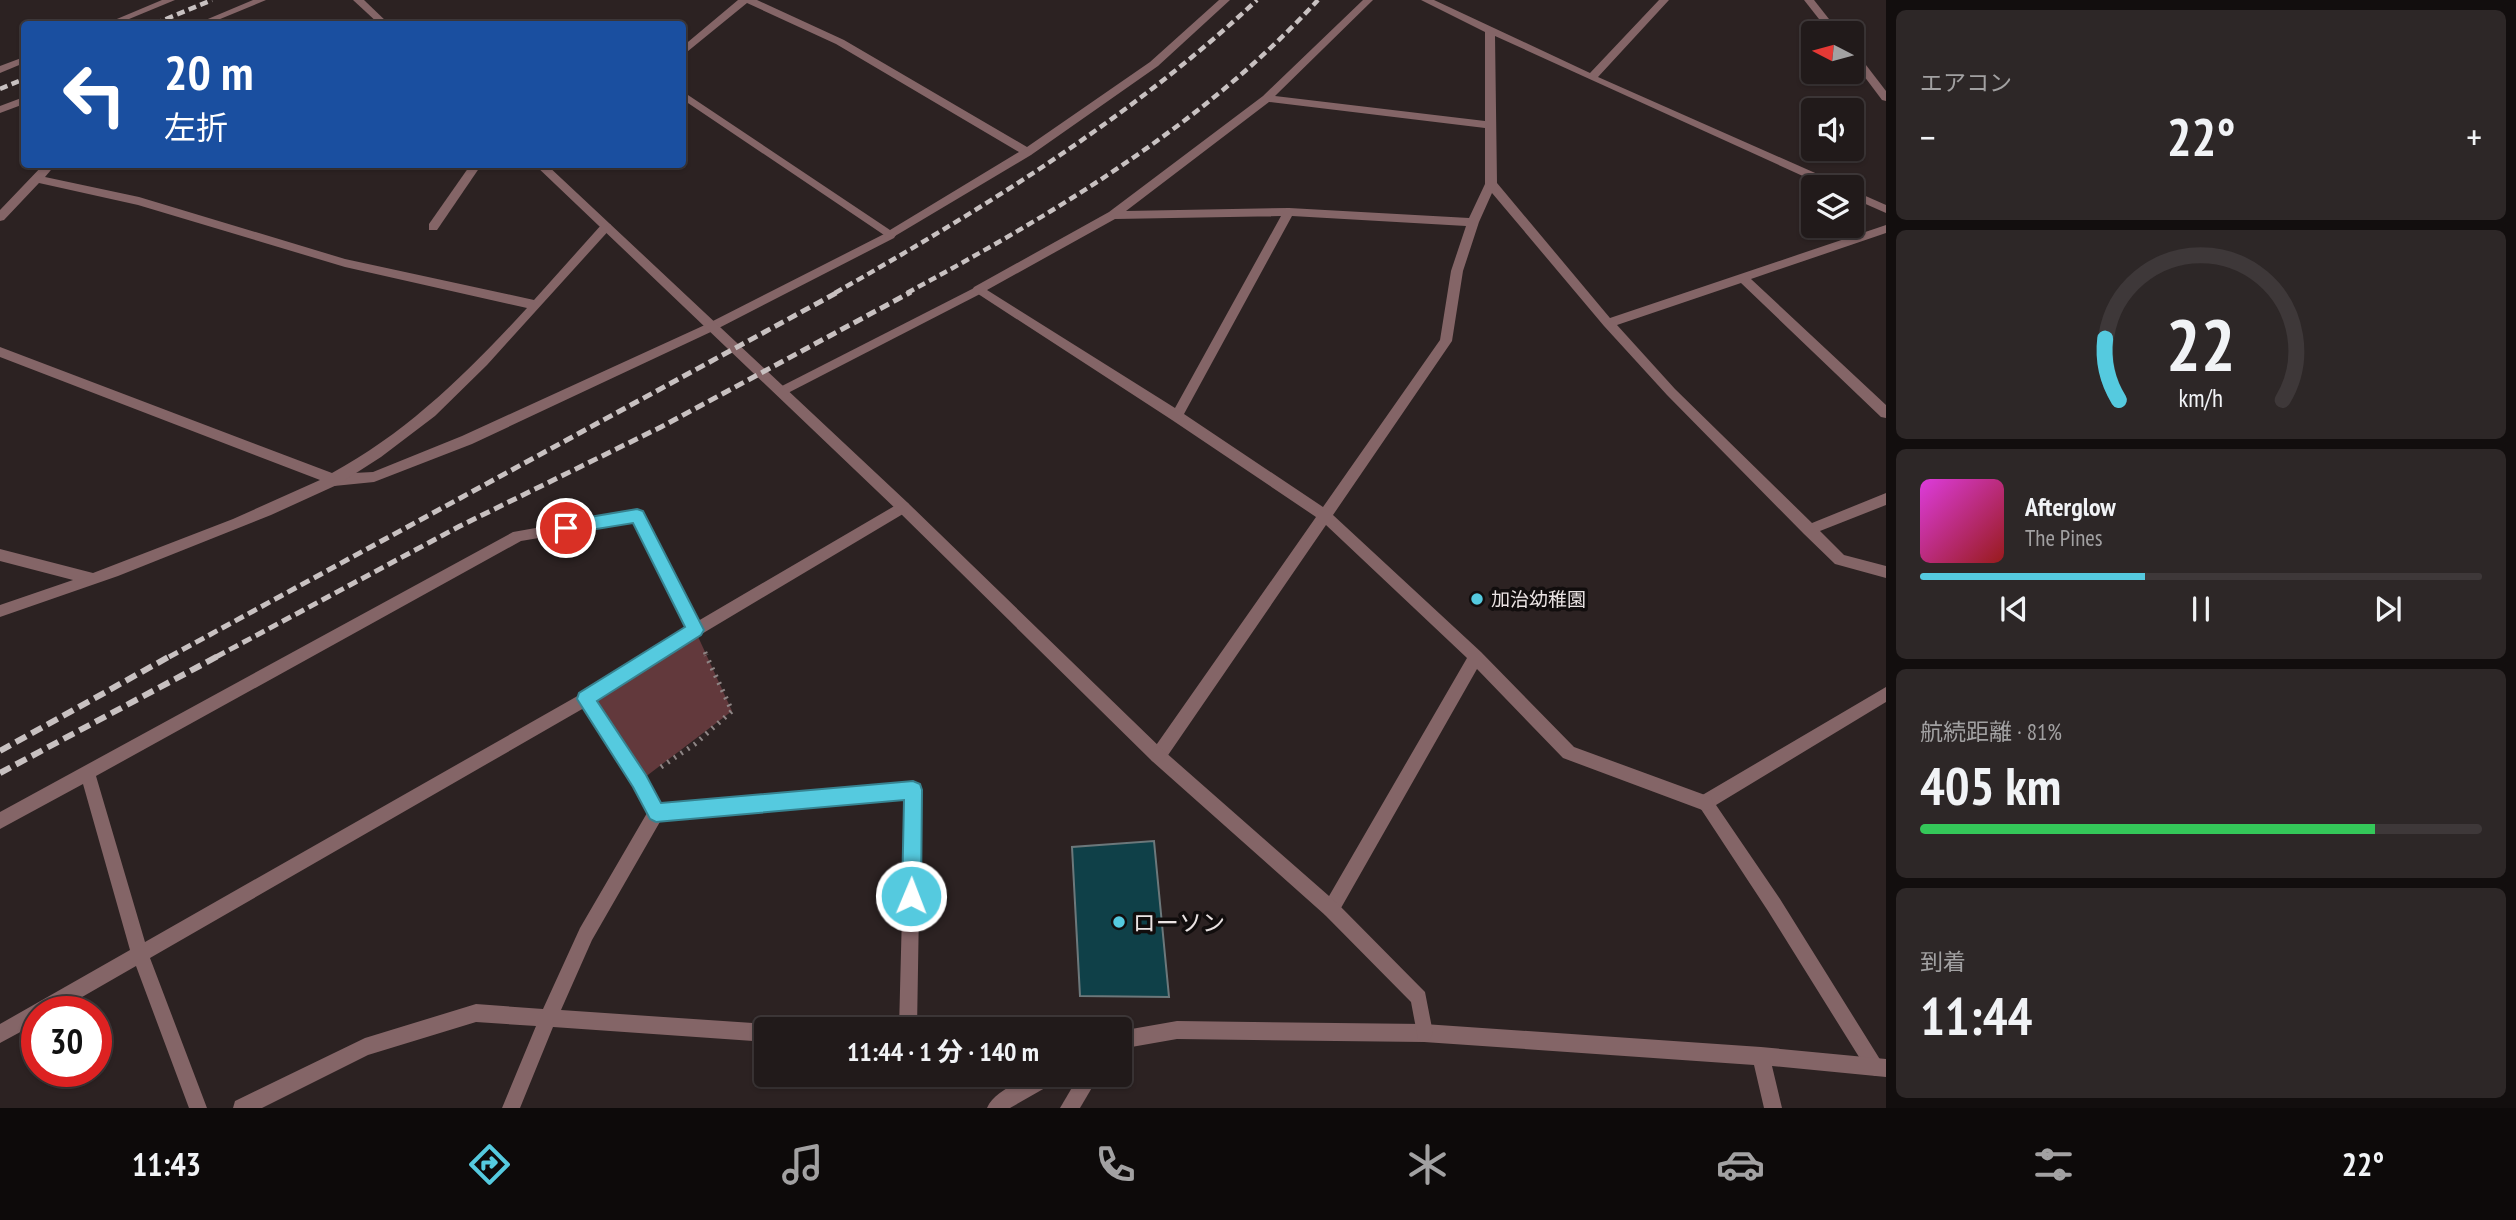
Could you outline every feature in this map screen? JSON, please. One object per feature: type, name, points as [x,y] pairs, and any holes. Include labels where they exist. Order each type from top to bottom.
[{"type":"street","points":[[118,21],[170,0]]},
{"type":"street","points":[[208,21],[261,0]]},
{"type":"street","points":[[358,0],[381,21]]},
{"type":"street","points":[[686,50],[744,0]]},
{"type":"street","points":[[749,0],[840,42],[1027,152]]},
{"type":"street","points":[[0,352],[334,480],[374,477],[467,440],[711,327],[890,235],[1027,152],[1154,64],[1226,0]]},
{"type":"street","points":[[780,392],[978,290],[1113,215],[1267,98],[1368,0]]},
{"type":"street","points":[[1426,0],[1591,78],[1809,175]]},
{"type":"street","points":[[1591,78],[1664,0]]},
{"type":"street","points":[[1809,0],[1826,21]]},
{"type":"street","points":[[1157,755],[1446,341],[1457,271],[1473,222],[1491,184],[1490,30]]},
{"type":"street","points":[[0,70],[21,61]]},
{"type":"street","points":[[1864,70],[1886,98]]},
{"type":"street","points":[[686,97],[890,235]]},
{"type":"street","points":[[1267,98],[1492,125]]},
{"type":"street","points":[[0,110],[21,101]]},
{"type":"street","points":[[0,217],[48,168]]},
{"type":"street","points":[[433,227],[474,168]]},
{"type":"street","points":[[549,168],[606,227],[903,507],[1157,755],[1331,909],[1419,998],[1424,1033]]},
{"type":"street","points":[[38,179],[139,201],[345,264],[535,305]]},
{"type":"street","points":[[1491,184],[1608,323],[1671,392],[1809,530],[1840,560],[1886,572]]},
{"type":"street","points":[[1864,199],[1886,209]]},
{"type":"street","points":[[1113,215],[1289,212],[1473,222]]},
{"type":"street","points":[[1177,416],[1289,212]]},
{"type":"street","points":[[0,611],[93,579],[281,507],[334,480],[402,435],[471,372],[606,227]]},
{"type":"street","points":[[1608,323],[1886,229]]},
{"type":"street","points":[[1742,277],[1886,413]]},
{"type":"street","points":[[978,290],[1177,416],[1325,516],[1476,657],[1570,753],[1704,803],[1881,1068]]},
{"type":"street","points":[[1809,530],[1886,499]]},
{"type":"street","points":[[65,996],[586,699],[695,630],[903,507]]},
{"type":"street","points":[[0,821],[88,775],[518,536],[637,516],[695,630]]},
{"type":"street","points":[[0,555],[93,579]]},
{"type":"street","points":[[1331,909],[1476,657]]},
{"type":"street","points":[[1704,803],[1886,694]]},
{"type":"street","points":[[586,699],[640,781],[656,813]]},
{"type":"street","points":[[88,775],[139,952],[198,1108]]},
{"type":"street","points":[[656,813],[913,790],[908,1017]]},
{"type":"street","points":[[511,1108],[586,934],[656,813]]},
{"type":"street","points":[[242,1108],[365,1047],[476,1013],[754,1032]]},
{"type":"street","points":[[0,1034],[21,1022]]},
{"type":"street","points":[[1132,1038],[1177,1030],[1424,1033],[1761,1056],[1881,1068]]},
{"type":"street","points":[[1761,1056],[1773,1108]]},
{"type":"street","points":[[996,1108],[1031,1087]]},
{"type":"street","points":[[1069,1108],[1083,1087]]},
{"type":"path","points":[[640,781],[695,744],[732,711],[695,630]]},
{"type":"shaded area","points":[[695,630],[732,711],[640,781],[586,699]]},
{"type":"building","name":"ローソン","points":[[1154,841],[1169,997],[1080,996],[1072,847]]},
{"type":"railway","points":[[161,21],[212,0]]},
{"type":"railway","points":[[835,293],[1001,194],[1108,122],[1209,43],[1257,0]]},
{"type":"railway","points":[[907,293],[1072,198],[1176,127],[1273,45],[1318,0]]},
{"type":"railway","points":[[0,89],[21,80]]},
{"type":"railway","points":[[169,657],[838,292]]},
{"type":"railway","points":[[216,657],[460,526],[661,427],[911,292]]},
{"type":"railway","points":[[0,751],[172,655]]},
{"type":"railway","points":[[0,773],[220,655]]},
{"type":"place","name":"加治幼稚園","points":[[1477,599]]},
{"type":"place","name":"ローソン","points":[[1119,922]]},
{"type":"route","points":[[566,528],[637,516],[695,630],[586,699],[640,781],[656,813],[913,790],[911,896]]}]
